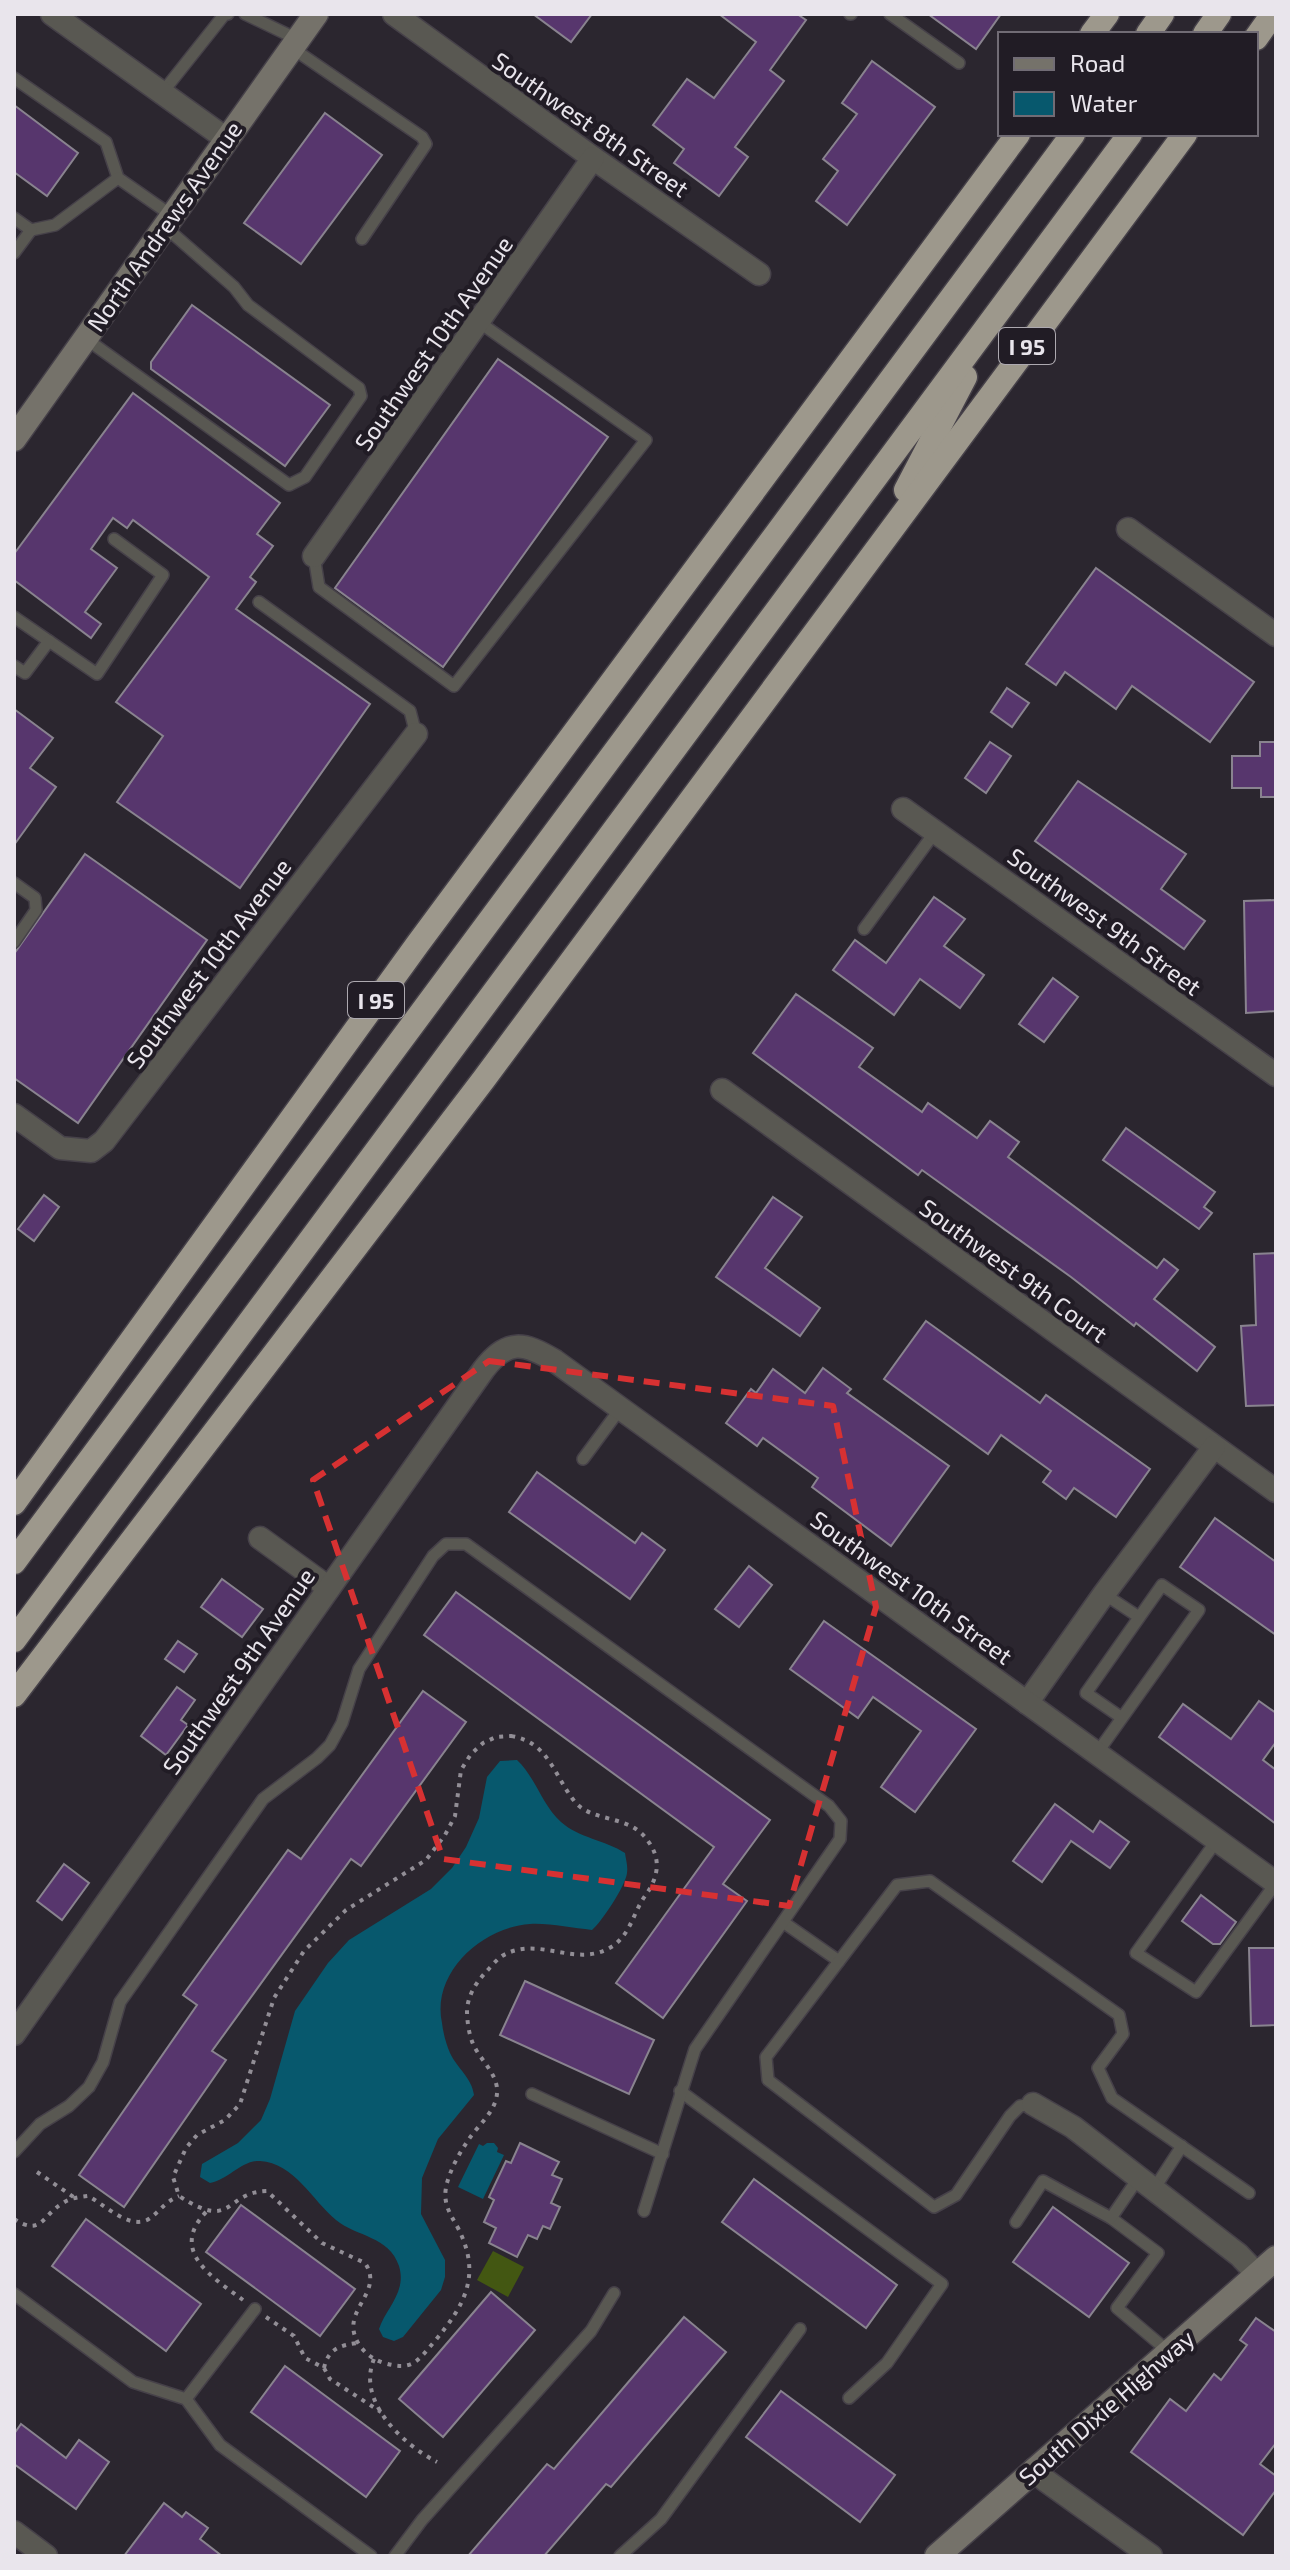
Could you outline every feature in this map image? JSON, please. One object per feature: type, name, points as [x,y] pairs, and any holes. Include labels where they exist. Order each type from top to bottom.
[{"type":"highway","points":[[1094,32],[1107,14]]},
{"type":"highway","points":[[1149,32],[1162,14]]},
{"type":"highway","points":[[1206,32],[1219,14]]},
{"type":"highway","points":[[1258,35],[1273,14]]},
{"type":"highway","name":"I 95","points":[[14,1503],[350,1036],[1017,136]]},
{"type":"highway","points":[[14,1562],[1072,136]]},
{"type":"highway","points":[[14,1640],[1129,136]]},
{"type":"highway","name":"I 95","points":[[14,1695],[484,1079],[1184,136]]},
{"type":"highway","points":[[870,559],[1001,308]]},
{"type":"main road","name":"North Andrews Avenue","points":[[16,431],[316,14]]},
{"type":"main road","name":"South Dixie Highway","points":[[937,2556],[1267,2266]]},
{"type":"street","points":[[52,14],[225,138]]},
{"type":"street","name":"Southwest 8th Street","points":[[394,14],[759,274]]},
{"type":"street","name":"Southwest 10th Avenue","points":[[314,556],[593,158]]},
{"type":"street","points":[[1128,529],[1276,635]]},
{"type":"street","name":"Southwest 10th Avenue","points":[[14,1115],[60,1148],[91,1151],[104,1141],[416,734]]},
{"type":"street","name":"Southwest 9th Street","points":[[903,809],[1276,1075]]},
{"type":"street","name":"Southwest 9th Court","points":[[722,1090],[1276,1491]]},
{"type":"street","name":"Southwest 10th Street","points":[[511,1346],[529,1348],[545,1355],[1276,1883]]},
{"type":"street","name":"Southwest 9th Avenue","points":[[14,2034],[484,1369],[497,1354],[511,1346]]},
{"type":"street","points":[[1027,1703],[1214,1447]]},
{"type":"street","points":[[260,1538],[329,1588]]},
{"type":"street","points":[[1033,2104],[1073,2127],[1239,2255],[1267,2266]]},
{"type":"street","points":[[1034,2469],[1151,2556]]},
{"type":"street","points":[[14,2532],[46,2556]]},
{"type":"lane","points":[[162,93],[224,15],[228,14]]},
{"type":"lane","points":[[245,14],[294,43],[422,137],[426,144],[362,239]]},
{"type":"lane","points":[[890,14],[959,63]]},
{"type":"lane","points":[[14,78],[106,142],[118,178],[168,220],[248,305],[359,388],[361,396],[305,477],[289,485],[85,337]]},
{"type":"lane","points":[[14,253],[31,230],[55,225],[118,178]]},
{"type":"lane","points":[[14,218],[31,230]]},
{"type":"lane","points":[[314,556],[319,587],[454,686],[646,440],[479,322]]},
{"type":"lane","points":[[14,617],[97,674],[163,575],[114,539]]},
{"type":"lane","points":[[259,602],[410,711],[416,734]]},
{"type":"lane","points":[[14,666],[25,673],[49,641]]},
{"type":"lane","points":[[864,929],[935,832]]},
{"type":"lane","points":[[14,883],[35,898],[36,910],[14,942]]},
{"type":"lane","points":[[583,1459],[620,1409]]},
{"type":"lane","points":[[14,2152],[40,2124],[69,2106],[89,2087],[103,2062],[120,2002],[263,1799],[330,1745],[342,1723],[359,1669],[433,1556],[446,1544],[466,1544],[829,1806],[841,1821],[840,1839],[695,2049],[644,2211]]},
{"type":"lane","points":[[1097,1753],[1122,1718],[1199,1610],[1162,1585],[1086,1693],[1122,1718]]},
{"type":"lane","points":[[1104,1594],[1139,1617]]},
{"type":"lane","points":[[1217,1840],[1136,1953],[1196,1992],[1276,1883]]},
{"type":"lane","points":[[1033,2104],[1020,2106],[1010,2116],[956,2195],[934,2207],[768,2080],[766,2057],[897,1885],[930,1881],[1119,2015],[1123,2034],[1098,2068],[1112,2098],[1249,2193]]},
{"type":"lane","points":[[783,1922],[839,1961]]},
{"type":"lane","points":[[680,2091],[942,2284],[887,2363],[849,2398]]},
{"type":"lane","points":[[532,2094],[663,2154]]},
{"type":"lane","points":[[1111,2218],[1182,2146]]},
{"type":"lane","points":[[1016,2222],[1043,2181],[1111,2218],[1158,2253],[1117,2308],[1169,2352]]},
{"type":"lane","points":[[395,2556],[422,2520],[591,2331],[614,2293]]},
{"type":"lane","points":[[14,2294],[133,2382],[186,2399],[220,2445],[371,2556]]},
{"type":"lane","points":[[186,2399],[255,2309]]},
{"type":"lane","points":[[620,2556],[661,2519],[800,2329]]},
{"type":"path","points":[[511,1736],[537,1745],[577,1805],[640,1830],[651,1844],[657,1859],[655,1881],[639,1904],[626,1934],[613,1946],[584,1956],[568,1956],[537,1947],[502,1956],[477,1982],[469,1999],[472,2044],[492,2073],[497,2089],[494,2104],[460,2152],[447,2182],[447,2212],[467,2250],[470,2282],[463,2302],[417,2363],[404,2368],[374,2359],[358,2343],[354,2334],[355,2314],[367,2296],[371,2279],[365,2263],[322,2243],[267,2191],[246,2195],[222,2211],[206,2212],[179,2196],[173,2177],[186,2148],[197,2135],[225,2120],[240,2104],[275,1996],[319,1934],[346,1910],[426,1860],[455,1816],[461,1770],[483,1743],[496,1737],[511,1736]]},
{"type":"path","points":[[37,2172],[75,2198]]},
{"type":"path","points":[[14,2219],[29,2227],[39,2225],[62,2203],[88,2196],[131,2222],[145,2221],[166,2202],[179,2196]]},
{"type":"path","points":[[206,2212],[191,2233],[190,2245],[195,2258],[211,2275],[294,2336],[305,2358],[324,2368],[337,2385],[381,2412],[416,2451],[437,2462]]},
{"type":"path","points":[[324,2368],[327,2356],[334,2349],[358,2343]]},
{"type":"path","points":[[374,2359],[371,2380],[381,2412]]},
{"type":"highlighted area","points":[[489,1361],[833,1406],[876,1607],[789,1906],[443,1859],[313,1480]]},
{"type":"green space","points":[[493,2251],[524,2267],[508,2297],[477,2280]]},
{"type":"water","points":[[517,1760],[561,1822],[576,1832],[625,1853],[627,1873],[612,1903],[592,1930],[538,1924],[512,1927],[479,1943],[464,1956],[444,1986],[441,2004],[446,2042],[474,2095],[438,2139],[422,2178],[421,2214],[445,2260],[441,2290],[403,2337],[394,2341],[383,2337],[379,2329],[400,2284],[399,2266],[388,2249],[336,2220],[283,2168],[272,2163],[253,2162],[210,2183],[200,2177],[202,2164],[238,2143],[261,2120],[295,2011],[328,1963],[349,1940],[431,1889],[452,1868],[479,1818],[487,1777],[500,1761]]},
{"type":"water","points":[[494,2143],[497,2152],[504,2155],[483,2199],[458,2187],[479,2144],[483,2146]]},
{"type":"building","points":[[533,14],[592,14],[571,42]]},
{"type":"building","points":[[719,14],[797,14],[806,20],[770,70],[784,81],[735,147],[748,157],[719,196],[674,163],[684,149],[653,125],[687,79],[714,98],[756,42]]},
{"type":"building","points":[[928,14],[1001,14],[976,49]]},
{"type":"building","points":[[872,61],[935,107],[847,225],[816,201],[838,171],[823,159],[857,114],[842,103]]},
{"type":"building","points":[[14,105],[78,153],[47,196],[14,172]]},
{"type":"building","points":[[325,113],[382,155],[301,264],[244,223]]},
{"type":"building","points":[[192,305],[330,405],[285,466],[151,369],[151,362]]},
{"type":"building","points":[[498,359],[608,437],[443,667],[335,588]]},
{"type":"building","points":[[133,393],[280,503],[257,534],[273,546],[250,577],[256,582],[236,609],[370,704],[240,888],[117,802],[163,736],[116,702],[209,577],[133,520],[127,528],[113,518],[91,549],[117,568],[85,612],[101,624],[91,638],[14,580],[14,554]]},
{"type":"building","points":[[1096,568],[1254,682],[1210,742],[1132,686],[1116,709],[1065,672],[1056,685],[1026,664]]},
{"type":"building","points":[[1007,688],[1029,703],[1012,727],[991,712]]},
{"type":"building","points":[[14,709],[53,738],[30,768],[56,787],[14,845]]},
{"type":"building","points":[[990,742],[1011,756],[986,793],[965,778]]},
{"type":"building","points":[[1260,742],[1276,742],[1276,797],[1261,797],[1261,788],[1232,788],[1232,756],[1260,756]]},
{"type":"building","points":[[1078,781],[1186,854],[1161,889],[1205,921],[1184,949],[1035,841]]},
{"type":"building","points":[[85,854],[207,940],[78,1123],[14,1078],[14,954]]},
{"type":"building","points":[[934,897],[965,919],[944,946],[984,975],[960,1008],[920,979],[894,1015],[833,970],[855,940],[886,963]]},
{"type":"building","points":[[1276,900],[1276,1011],[1246,1013],[1244,901]]},
{"type":"building","points":[[1053,978],[1078,997],[1044,1042],[1019,1024]]},
{"type":"building","points":[[796,994],[873,1048],[859,1067],[922,1112],[928,1103],[977,1138],[990,1121],[1019,1142],[1008,1157],[1157,1268],[1164,1259],[1178,1270],[1154,1299],[1215,1347],[1197,1371],[1136,1323],[1134,1326],[922,1170],[918,1175],[753,1053]]},
{"type":"building","points":[[1126,1128],[1215,1192],[1204,1207],[1212,1213],[1199,1229],[1103,1160]]},
{"type":"building","points":[[44,1195],[59,1207],[34,1241],[18,1229]]},
{"type":"building","points":[[773,1197],[802,1217],[765,1268],[820,1308],[800,1336],[716,1277]]},
{"type":"building","points":[[1276,1253],[1276,1405],[1246,1406],[1241,1326],[1256,1325],[1254,1254]]},
{"type":"building","points":[[926,1321],[1040,1403],[1046,1395],[1150,1469],[1116,1517],[1074,1488],[1066,1499],[1043,1482],[1051,1471],[1001,1435],[988,1454],[884,1379]]},
{"type":"building","points":[[823,1368],[851,1389],[847,1393],[949,1466],[891,1546],[812,1487],[818,1478],[763,1438],[757,1446],[726,1423],[751,1389],[756,1393],[773,1369],[805,1393]]},
{"type":"building","points":[[537,1472],[635,1543],[642,1533],[665,1550],[630,1599],[509,1512]]},
{"type":"building","points":[[1215,1518],[1276,1562],[1276,1635],[1180,1567]]},
{"type":"building","points":[[749,1566],[772,1585],[739,1627],[715,1609]]},
{"type":"building","points":[[222,1579],[263,1609],[242,1637],[201,1607]]},
{"type":"building","points":[[456,1592],[770,1820],[723,1884],[747,1901],[663,2018],[616,1983],[714,1847],[424,1635]]},
{"type":"building","points":[[824,1621],[976,1729],[915,1812],[881,1787],[921,1731],[873,1697],[858,1718],[790,1669]]},
{"type":"building","points":[[178,1641],[197,1654],[184,1672],[165,1659]]},
{"type":"building","points":[[177,1687],[195,1700],[181,1720],[188,1725],[166,1755],[141,1736]]},
{"type":"building","points":[[423,1691],[466,1722],[361,1866],[351,1859],[212,2051],[226,2060],[124,2207],[79,2175],[197,2005],[183,1995],[288,1850],[301,1859]]},
{"type":"building","points":[[1259,1701],[1276,1713],[1276,1742],[1263,1760],[1276,1770],[1276,1824],[1159,1737],[1183,1704],[1231,1739]]},
{"type":"building","points":[[1055,1804],[1093,1832],[1100,1821],[1129,1842],[1110,1868],[1071,1841],[1042,1882],[1013,1861]]},
{"type":"building","points":[[64,1864],[89,1883],[62,1920],[37,1901]]},
{"type":"building","points":[[1201,1895],[1236,1922],[1220,1944],[1213,1944],[1182,1921]]},
{"type":"building","points":[[1249,1948],[1276,1948],[1276,2025],[1251,2026]]},
{"type":"building","points":[[525,1981],[654,2040],[629,2094],[500,2035]]},
{"type":"building","points":[[520,2143],[559,2162],[552,2175],[562,2179],[551,2203],[560,2207],[550,2229],[543,2226],[537,2239],[528,2235],[517,2257],[489,2243],[496,2228],[484,2222],[494,2200],[489,2197],[506,2161],[511,2163]]},
{"type":"building","points":[[754,2179],[897,2285],[866,2328],[722,2222]]},
{"type":"building","points":[[241,2205],[355,2289],[320,2336],[206,2252]]},
{"type":"building","points":[[1053,2207],[1129,2263],[1089,2317],[1013,2262]]},
{"type":"building","points":[[86,2219],[201,2304],[166,2351],[52,2266]]},
{"type":"building","points":[[491,2292],[535,2330],[443,2437],[399,2399]]},
{"type":"building","points":[[684,2317],[726,2352],[611,2487],[606,2484],[544,2556],[468,2556],[547,2464],[554,2469]]},
{"type":"building","points":[[1256,2318],[1276,2332],[1276,2443],[1260,2464],[1276,2476],[1276,2490],[1243,2535],[1131,2452],[1170,2399],[1186,2411],[1214,2374],[1221,2380],[1247,2345],[1240,2340]]},
{"type":"building","points":[[285,2366],[400,2451],[366,2497],[251,2412]]},
{"type":"building","points":[[781,2391],[895,2475],[860,2522],[746,2437]]},
{"type":"building","points":[[21,2424],[66,2458],[79,2440],[109,2462],[76,2509],[14,2464],[14,2434]]},
{"type":"building","points":[[164,2503],[182,2517],[186,2512],[208,2528],[200,2539],[222,2556],[124,2556]]}]
